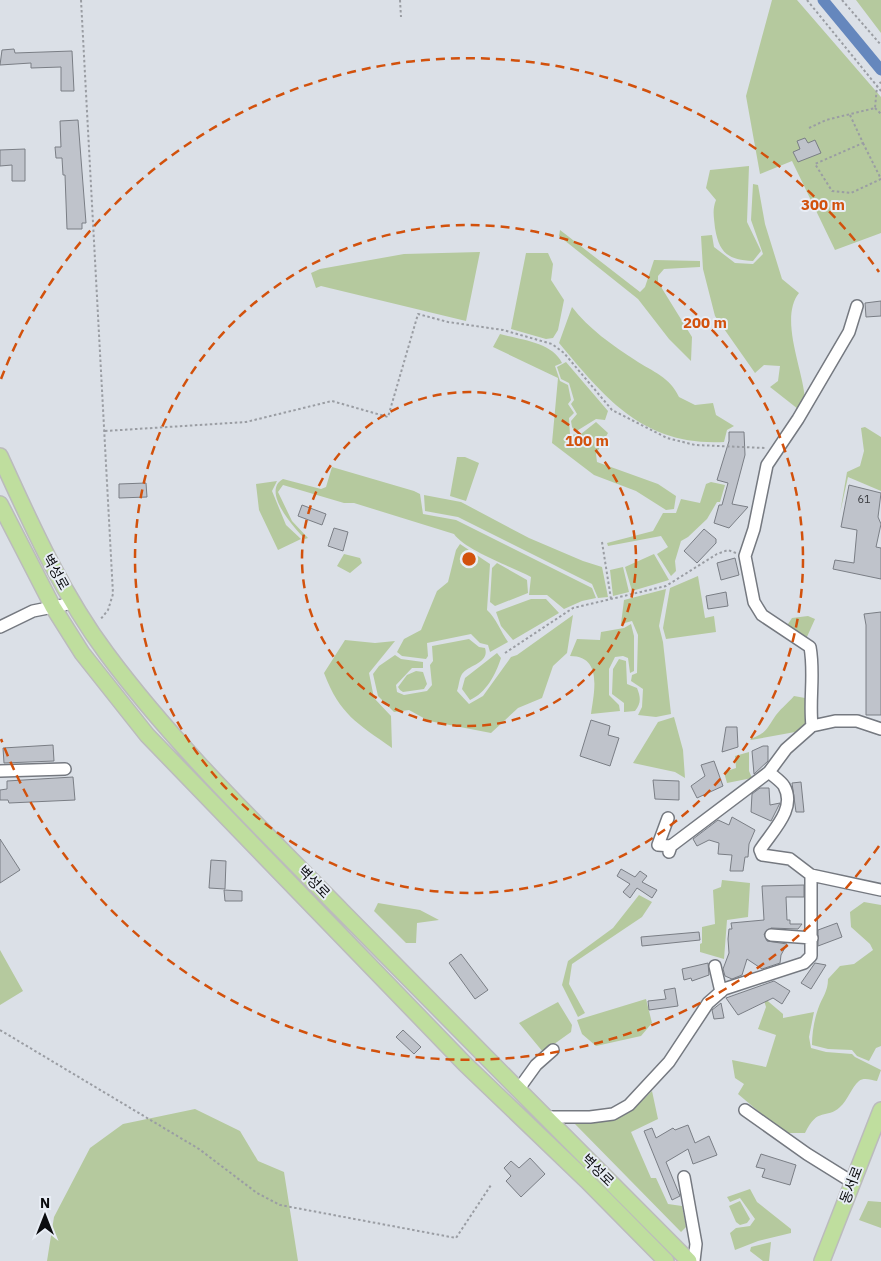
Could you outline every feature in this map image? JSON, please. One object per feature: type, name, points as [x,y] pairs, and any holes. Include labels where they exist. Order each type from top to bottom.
[{"type":"main road","name":"벽성로","points":[[0,456],[41,545],[73,603],[107,654],[174,736],[518,1090],[689,1261]]},
{"type":"main road","name":"벽성로","points":[[0,504],[53,607],[82,653],[147,735],[465,1064],[586,1180],[666,1261]]},
{"type":"main road","name":"동서로","points":[[822,1261],[881,1110]]},
{"type":"street","points":[[812,726],[810,706],[814,666],[810,647],[762,615],[754,602],[745,556],[754,530],[767,465],[798,418],[849,332],[857,306]]},
{"type":"street","points":[[0,627],[33,611],[73,603]]},
{"type":"street","points":[[668,818],[658,845],[670,849],[769,772],[786,749],[812,726],[836,721],[858,721],[881,729]]},
{"type":"street","points":[[0,771],[65,769]]},
{"type":"street","points":[[769,772],[784,785],[788,803],[787,812],[760,850],[762,855],[790,859],[811,875],[881,890]]},
{"type":"street","points":[[545,1117],[590,1117],[613,1114],[629,1105],[670,1062],[708,1003],[721,992],[804,964],[811,956],[811,875]]},
{"type":"street","points":[[771,935],[812,938]]},
{"type":"street","points":[[715,966],[721,992]]},
{"type":"street","points":[[518,1090],[536,1065],[553,1050]]},
{"type":"street","points":[[745,1110],[852,1182]]},
{"type":"street","points":[[684,1177],[696,1244],[694,1261]]},
{"type":"path","points":[[81,0],[106,431],[113,594],[108,610],[91,630]]},
{"type":"path","points":[[400,0],[400,17]]},
{"type":"path","points":[[807,0],[881,91]]},
{"type":"path","points":[[842,0],[881,45]]},
{"type":"path","points":[[875,108],[877,86],[881,82]]},
{"type":"path","points":[[875,108],[881,114]]},
{"type":"path","points":[[809,128],[826,120],[875,108]]},
{"type":"path","points":[[850,115],[881,179],[852,194],[832,191],[818,172],[815,164],[863,143]]},
{"type":"path","points":[[106,431],[246,422],[332,401],[388,417],[418,314],[448,322],[503,330],[552,344],[564,353],[612,410],[667,438],[695,445],[778,449]]},
{"type":"path","points":[[602,542],[611,598]]},
{"type":"path","points":[[505,653],[573,608],[666,586],[728,550],[745,556]]},
{"type":"path","points":[[0,1030],[199,1149],[257,1193],[280,1205],[456,1238],[491,1185]]},
{"type":"green space","points":[[772,0],[797,0],[881,97],[881,233],[835,250],[792,161],[760,174],[746,96]]},
{"type":"green space","points":[[856,0],[881,0],[881,33]]},
{"type":"green space","points":[[749,166],[747,222],[761,251],[753,261],[737,259],[722,249],[715,228],[714,210],[716,200],[706,188],[710,170]]},
{"type":"green space","points":[[753,184],[758,185],[765,224],[782,279],[799,293],[793,304],[791,316],[794,344],[805,399],[798,409],[770,387],[778,381],[780,366],[764,365],[755,373],[715,316],[703,269],[701,236],[712,235],[714,247],[735,263],[753,264],[763,254],[751,220]]},
{"type":"green space","points":[[560,230],[640,292],[645,287],[654,260],[700,261],[700,267],[664,269],[658,276],[658,282],[692,337],[691,361],[669,339],[638,299],[559,236]]},
{"type":"green space","points":[[480,252],[466,321],[321,286],[316,288],[311,273],[320,269],[404,254]]},
{"type":"green space","points":[[526,253],[548,253],[553,264],[551,280],[564,300],[558,330],[553,338],[546,339],[511,329]]},
{"type":"green space","points":[[572,307],[593,329],[610,343],[671,384],[679,397],[695,405],[713,403],[716,415],[734,426],[727,430],[724,442],[696,441],[671,436],[649,427],[629,415],[611,400],[593,383],[559,343]]},
{"type":"green space","points":[[500,334],[543,346],[557,356],[562,363],[555,366],[560,381],[568,385],[571,400],[568,404],[574,413],[569,418],[570,435],[581,434],[596,422],[608,433],[596,454],[597,462],[658,484],[676,496],[674,509],[666,510],[636,491],[594,475],[552,443],[558,378],[493,347]]},
{"type":"green space","points":[[566,362],[608,411],[605,420],[596,419],[575,432],[571,421],[577,414],[571,404],[574,400],[569,383],[561,379],[557,367]]},
{"type":"green space","points":[[865,427],[881,437],[881,491],[848,477],[840,513],[847,472],[860,466],[864,451],[861,428]]},
{"type":"green space","points":[[457,457],[465,457],[479,463],[466,501],[450,496]]},
{"type":"green space","points":[[332,467],[414,491],[420,494],[423,514],[456,520],[592,588],[596,598],[582,601],[564,609],[547,595],[529,595],[531,577],[478,552],[454,534],[354,503],[344,503],[283,485],[278,492],[292,521],[308,538],[305,539],[287,518],[277,500],[277,485],[283,479],[321,489],[326,487]]},
{"type":"green space","points":[[277,481],[272,491],[286,525],[301,539],[278,550],[259,510],[256,484]]},
{"type":"green space","points":[[711,482],[725,485],[720,502],[717,502],[707,519],[681,541],[675,561],[676,571],[671,576],[657,554],[668,547],[661,536],[608,546],[607,543],[653,531],[663,513],[676,513],[681,499],[700,503],[706,484]]},
{"type":"green space","points":[[424,495],[461,502],[529,538],[602,567],[608,597],[598,598],[592,584],[458,517],[425,511]]},
{"type":"green space","points":[[460,544],[490,564],[487,610],[508,642],[490,652],[488,645],[480,643],[471,634],[427,643],[428,656],[426,659],[402,656],[397,652],[404,639],[421,630],[437,591],[448,582],[456,550]]},
{"type":"green space","points":[[344,554],[360,558],[362,563],[350,573],[337,566]]},
{"type":"green space","points":[[654,554],[669,580],[632,591],[625,567]]},
{"type":"green space","points":[[497,563],[527,580],[528,593],[495,606],[490,602],[492,568]]},
{"type":"green space","points":[[623,567],[629,592],[613,596],[610,570]]},
{"type":"green space","points":[[698,576],[705,618],[714,616],[716,632],[666,639],[663,628],[670,588]]},
{"type":"green space","points":[[666,589],[659,626],[663,642],[671,714],[656,717],[638,715],[642,707],[643,689],[631,681],[632,675],[637,673],[638,635],[632,621],[621,624],[624,600]]},
{"type":"green space","points":[[531,599],[546,599],[559,613],[513,640],[501,626],[496,612]]},
{"type":"green space","points":[[573,615],[567,653],[553,666],[542,698],[518,708],[491,733],[429,721],[409,710],[394,712],[378,696],[373,674],[379,666],[395,655],[401,659],[423,662],[423,668],[412,668],[396,685],[397,692],[404,695],[427,691],[432,685],[430,665],[433,661],[432,646],[469,639],[479,647],[485,648],[486,653],[482,660],[465,671],[460,678],[457,691],[469,704],[483,696],[511,657],[517,655]]},
{"type":"green space","points":[[808,616],[815,619],[806,639],[786,627],[792,618]]},
{"type":"green space","points":[[631,624],[634,636],[634,671],[630,673],[628,658],[623,656],[615,657],[609,669],[609,695],[619,705],[620,711],[591,714],[594,696],[592,669],[588,662],[570,656],[577,639],[600,640],[601,632],[624,628]]},
{"type":"green space","points":[[345,640],[375,643],[395,641],[369,673],[374,698],[391,716],[392,748],[351,717],[336,699],[330,687],[324,673]]},
{"type":"green space","points":[[497,653],[501,658],[493,676],[486,688],[470,700],[462,689],[465,678]]},
{"type":"green space","points":[[619,659],[626,661],[627,684],[637,688],[640,698],[635,711],[624,712],[624,703],[612,694],[613,669]]},
{"type":"green space","points":[[416,671],[423,672],[427,684],[424,689],[403,692],[400,690],[398,687],[407,675]]},
{"type":"green space","points":[[794,696],[805,698],[805,724],[795,732],[750,739],[765,731],[778,712]]},
{"type":"green space","points":[[674,717],[683,750],[685,778],[675,772],[633,763],[658,722]]},
{"type":"green space","points":[[749,752],[749,771],[752,778],[727,783],[724,772],[736,768],[735,756]]},
{"type":"green space","points":[[722,880],[750,883],[748,917],[727,920],[724,959],[700,952],[702,927],[715,924],[713,890],[721,887]]},
{"type":"green space","points":[[639,895],[652,902],[642,917],[572,964],[569,984],[585,1013],[578,1017],[562,985],[568,961],[613,928]]},
{"type":"green space","points":[[864,902],[881,905],[881,1046],[876,1048],[869,1061],[857,1056],[852,1050],[828,1049],[812,1045],[815,1018],[826,991],[828,979],[840,966],[854,964],[873,950],[870,944],[851,927],[850,912]]},
{"type":"green space","points":[[378,903],[420,910],[439,920],[417,923],[416,943],[406,943],[374,911]]},
{"type":"green space","points":[[0,950],[23,991],[0,1005]]},
{"type":"green space","points":[[763,997],[783,1014],[783,1018],[814,1012],[809,1037],[811,1048],[826,1052],[852,1054],[881,1070],[877,1081],[865,1079],[859,1081],[840,1107],[835,1111],[818,1116],[805,1133],[784,1133],[738,1094],[744,1084],[735,1078],[732,1060],[766,1067],[776,1035],[758,1029],[766,1007]]},
{"type":"green space","points":[[646,999],[652,1023],[641,1036],[596,1046],[582,1034],[577,1020]]},
{"type":"green space","points":[[558,1002],[572,1025],[571,1032],[543,1052],[519,1023]]},
{"type":"green space","points":[[652,1091],[658,1119],[631,1132],[651,1178],[656,1178],[668,1204],[682,1206],[686,1227],[681,1232],[575,1124],[609,1119],[625,1113],[634,1108]]},
{"type":"green space","points":[[195,1109],[240,1131],[258,1161],[284,1172],[298,1261],[47,1261],[54,1217],[90,1148],[123,1124]]},
{"type":"green space","points":[[750,1189],[757,1202],[791,1229],[791,1233],[758,1241],[735,1250],[730,1233],[736,1228],[750,1226],[755,1219],[740,1198],[730,1202],[727,1197]]},
{"type":"green space","points":[[740,1201],[750,1219],[747,1223],[740,1225],[736,1222],[729,1206]]},
{"type":"green space","points":[[868,1201],[881,1202],[881,1228],[859,1220]]},
{"type":"green space","points":[[771,1242],[769,1261],[763,1261],[750,1251],[751,1247]]},
{"type":"building","points":[[14,49],[15,53],[72,51],[74,91],[61,91],[61,67],[31,68],[31,63],[0,65],[2,50]]},
{"type":"building","points":[[78,120],[86,223],[82,223],[82,229],[67,229],[65,175],[63,175],[62,158],[56,158],[55,147],[61,147],[60,121]]},
{"type":"building","points":[[805,138],[808,143],[815,140],[821,153],[798,162],[793,152],[800,149],[797,141]]},
{"type":"building","points":[[25,149],[25,181],[12,181],[12,165],[0,166],[0,150]]},
{"type":"building","points":[[881,301],[881,316],[866,317],[865,303]]},
{"type":"building","points":[[729,432],[744,432],[745,455],[732,504],[748,507],[729,528],[714,523],[719,505],[722,505],[728,483],[717,480],[729,441]]},
{"type":"building","points":[[146,483],[147,497],[119,498],[119,484]]},
{"type":"building","points":[[849,485],[881,493],[878,517],[881,524],[876,547],[881,548],[881,579],[833,569],[835,560],[854,563],[857,530],[841,527]]},
{"type":"building","points":[[302,505],[326,514],[322,525],[298,516]]},
{"type":"building","points":[[334,528],[348,532],[343,551],[328,546]]},
{"type":"building","points":[[704,529],[716,539],[716,543],[697,563],[684,551]]},
{"type":"building","points":[[735,558],[739,575],[721,580],[717,563]]},
{"type":"building","points":[[726,592],[728,606],[708,609],[706,596]]},
{"type":"building","points":[[881,612],[881,715],[866,715],[866,625],[864,614]]},
{"type":"building","points":[[591,720],[610,726],[608,735],[619,738],[610,766],[580,756]]},
{"type":"building","points":[[726,727],[737,727],[738,747],[722,752]]},
{"type":"building","points":[[53,745],[54,761],[4,763],[3,748]]},
{"type":"building","points":[[768,746],[768,761],[754,774],[752,751]]},
{"type":"building","points":[[714,761],[723,786],[697,798],[691,786],[705,776],[701,765]]},
{"type":"building","points":[[73,777],[75,800],[9,803],[8,800],[0,800],[0,790],[7,789],[7,781]]},
{"type":"building","points":[[653,780],[679,781],[679,800],[655,799]]},
{"type":"building","points":[[801,782],[804,812],[796,812],[792,783]]},
{"type":"building","points":[[760,788],[769,788],[770,805],[780,803],[771,821],[751,812],[752,794]]},
{"type":"building","points":[[732,817],[755,830],[749,844],[748,857],[745,857],[743,871],[730,871],[732,855],[718,854],[719,843],[709,840],[697,846],[693,839],[718,820],[729,825]]},
{"type":"building","points":[[0,839],[20,870],[0,883]]},
{"type":"building","points":[[211,860],[226,861],[225,889],[209,888]]},
{"type":"building","points":[[621,869],[635,877],[640,871],[647,876],[642,882],[657,890],[652,898],[637,888],[630,898],[623,892],[630,884],[617,876]]},
{"type":"building","points":[[804,885],[804,897],[786,897],[787,920],[790,920],[790,924],[802,924],[798,929],[771,928],[764,934],[767,941],[787,944],[781,955],[780,963],[762,969],[747,959],[742,975],[732,979],[725,976],[723,969],[729,953],[728,939],[729,929],[732,929],[731,923],[764,920],[762,886]]},
{"type":"building","points":[[224,890],[242,891],[242,901],[225,901]]},
{"type":"building","points":[[837,923],[842,937],[818,946],[818,930]]},
{"type":"building","points":[[699,932],[700,940],[642,946],[641,937]]},
{"type":"building","points":[[461,954],[488,990],[475,999],[449,963]]},
{"type":"building","points":[[708,963],[709,975],[692,981],[691,978],[684,980],[682,969]]},
{"type":"building","points":[[815,963],[826,965],[811,989],[801,983]]},
{"type":"building","points":[[774,981],[790,991],[782,1004],[773,998],[738,1015],[726,998]]},
{"type":"building","points":[[675,988],[678,1006],[649,1010],[648,1001],[666,999],[664,990]]},
{"type":"building","points":[[721,1003],[724,1018],[714,1019],[712,1010]]},
{"type":"building","points":[[403,1030],[421,1047],[414,1054],[396,1037]]},
{"type":"building","points":[[688,1125],[695,1143],[709,1136],[717,1155],[693,1164],[688,1149],[666,1162],[680,1196],[672,1200],[644,1131],[652,1128],[656,1138],[673,1128],[675,1130]]},
{"type":"building","points":[[761,1154],[796,1165],[790,1185],[762,1177],[765,1169],[756,1167]]},
{"type":"building","points":[[530,1158],[545,1174],[521,1197],[506,1181],[511,1176],[504,1168],[511,1161],[519,1168]]},
{"type":"waterway","points":[[823,0],[881,70]]}]
